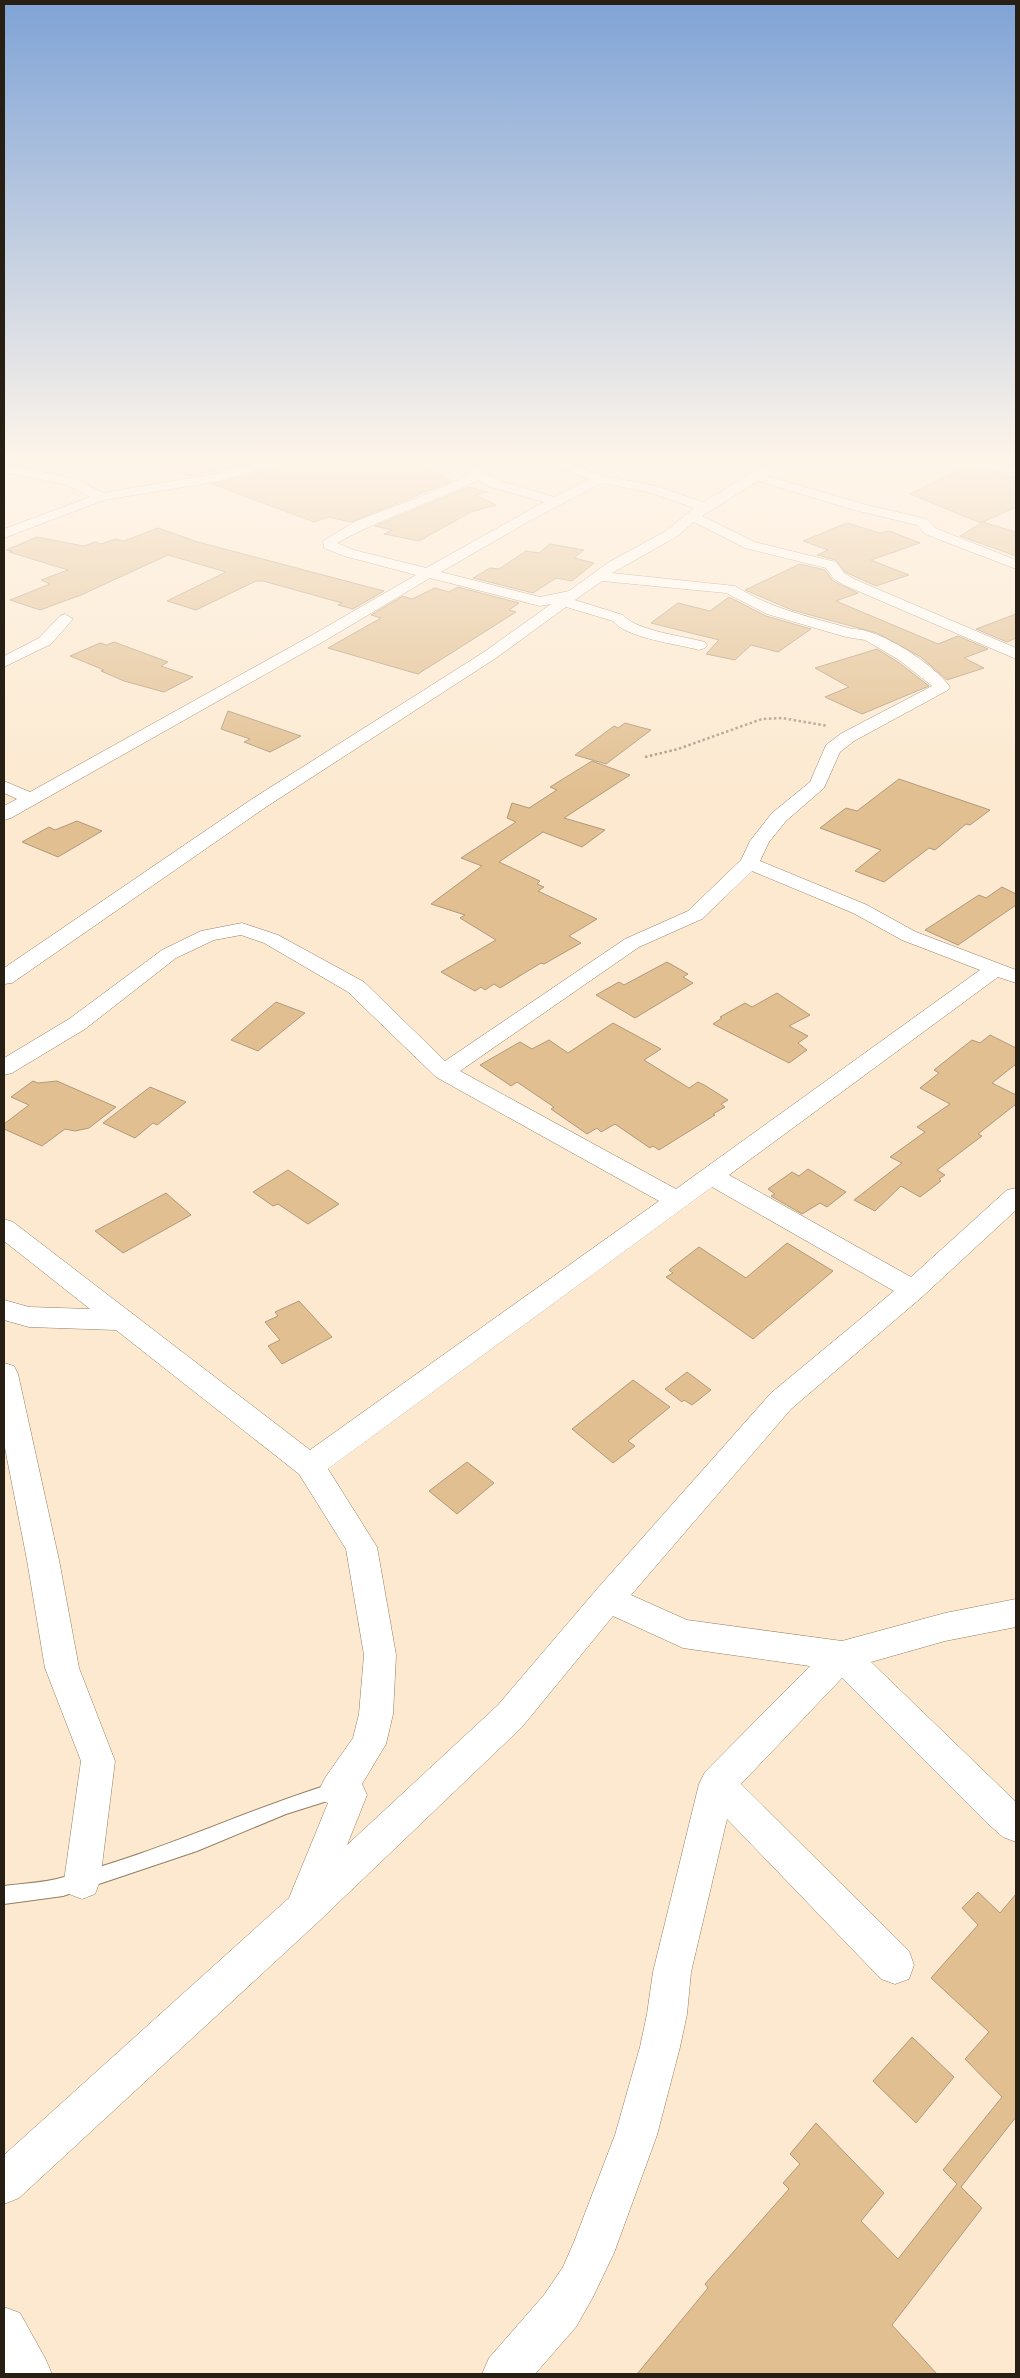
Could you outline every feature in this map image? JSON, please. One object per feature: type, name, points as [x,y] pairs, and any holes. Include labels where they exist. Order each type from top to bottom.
[{"type":"street","points":[[4,814],[322,636],[427,572],[540,602],[568,597],[618,618],[623,624],[699,645]]},
{"type":"street","points":[[4,978],[258,803],[490,655],[605,572]]},
{"type":"street","points":[[836,572],[849,582],[1016,654]]},
{"type":"street","points":[[444,1072],[632,943],[695,915],[749,863],[760,841],[779,817],[818,784],[832,749],[858,732],[942,687],[931,676],[888,646],[864,634],[851,634],[784,614],[742,598],[730,588],[599,576]]},
{"type":"street","points":[[4,662],[45,641],[65,619]]},
{"type":"street","points":[[4,786],[31,798]]},
{"type":"street","points":[[749,863],[860,909],[910,936],[1016,977]]},
{"type":"street","points":[[4,1068],[77,1024],[169,954],[208,934],[242,929],[271,939],[356,987],[444,1072],[679,1201]]},
{"type":"street","points":[[310,1466],[679,1201],[994,970]]},
{"type":"street","points":[[711,1176],[913,1290]]},
{"type":"street","points":[[4,2183],[303,1911],[510,1716],[608,1599],[782,1401],[913,1290],[1016,1196]]},
{"type":"street","points":[[4,1228],[310,1466],[361,1547],[380,1655],[376,1714],[370,1744],[336,1790],[349,1795],[303,1911]]},
{"type":"street","points":[[4,1310],[29,1317],[123,1320]]},
{"type":"street","points":[[4,1374],[43,1560],[62,1668],[98,1761],[82,1881]]},
{"type":"street","points":[[608,1599],[683,1634],[842,1656],[945,1627],[1016,1613]]},
{"type":"street","points":[[505,2374],[560,2311],[578,2282],[592,2253],[636,2135],[660,2047],[667,2014],[672,1972],[717,1784],[842,1656]]},
{"type":"street","points":[[842,1656],[1000,1812],[1016,1825]]},
{"type":"street","points":[[717,1784],[895,1965]]},
{"type":"street","points":[[4,2329],[30,2374]]},
{"type":"lane","points":[[4,1895],[63,1887],[82,1881],[197,1842],[285,1806],[336,1790]]},
{"type":"path","points":[[645,757],[678,749],[745,724],[770,718],[805,722],[858,732]]},
{"type":"building","points":[[63,572],[131,572],[81,595],[40,610],[10,600],[50,584],[41,580]]},
{"type":"building","points":[[226,572],[312,572],[384,591],[353,609],[338,605],[342,603],[263,581],[256,581],[196,610],[167,601]]},
{"type":"building","points":[[483,572],[583,572],[572,581],[556,578],[533,593],[473,578]]},
{"type":"building","points":[[783,572],[826,572],[833,581],[858,593],[836,601],[938,644],[958,636],[988,649],[964,658],[984,668],[947,680],[921,657],[877,633],[792,610],[745,590]]},
{"type":"building","points":[[845,572],[901,572],[909,575],[876,586]]},
{"type":"building","points":[[458,587],[519,603],[509,610],[516,612],[418,674],[328,648],[381,618],[371,615],[403,596],[412,599],[435,588],[449,592]]},
{"type":"building","points":[[729,597],[766,616],[811,629],[778,652],[751,645],[735,660],[706,654],[719,640],[651,623],[678,603],[710,611]]},
{"type":"building","points":[[1016,614],[1016,638],[1007,642],[976,629]]},
{"type":"building","points":[[114,642],[168,662],[161,666],[193,677],[164,692],[124,681],[101,671],[104,670],[70,656],[100,643],[106,645]]},
{"type":"building","points":[[877,649],[898,662],[929,686],[862,714],[825,697],[849,687],[815,668]]},
{"type":"building","points":[[228,711],[301,736],[270,752],[244,742],[250,739],[221,729]]},
{"type":"building","points":[[625,723],[651,730],[606,764],[575,755],[614,726],[618,728]]},
{"type":"building","points":[[592,761],[630,775],[564,818],[605,830],[582,847],[543,832],[499,862],[540,881],[537,884],[544,887],[538,891],[597,919],[569,936],[581,943],[544,964],[541,963],[500,988],[494,984],[485,990],[481,987],[475,991],[441,972],[496,940],[460,918],[465,915],[431,904],[482,866],[461,858],[516,822],[507,818],[512,803],[529,808],[557,790],[550,787]]},
{"type":"building","points":[[899,779],[990,810],[970,825],[966,824],[935,850],[929,848],[884,882],[855,871],[881,850],[820,828],[846,808],[857,811]]},
{"type":"building","points":[[77,821],[102,831],[58,857],[22,842],[49,827],[55,830]]},
{"type":"building","points":[[1002,887],[1016,894],[1016,905],[958,945],[925,930],[979,895],[986,898]]},
{"type":"building","points":[[667,962],[688,974],[683,977],[693,983],[635,1018],[596,995],[619,982],[624,985]]},
{"type":"building","points":[[777,993],[810,1015],[789,1026],[808,1036],[798,1043],[807,1050],[789,1063],[713,1024],[722,1018],[720,1017],[745,1003],[752,1007]]},
{"type":"building","points":[[276,1002],[305,1013],[258,1051],[231,1040]]},
{"type":"building","points":[[613,1023],[661,1049],[644,1060],[689,1088],[698,1082],[706,1086],[728,1100],[721,1104],[725,1107],[659,1150],[653,1146],[650,1148],[615,1124],[601,1132],[597,1128],[587,1134],[551,1109],[554,1107],[517,1082],[511,1086],[480,1065],[520,1042],[532,1049],[549,1040],[568,1053]]},
{"type":"building","points":[[990,1035],[1016,1048],[1016,1064],[992,1083],[1016,1095],[1016,1104],[978,1134],[982,1136],[937,1170],[945,1175],[939,1179],[941,1181],[920,1197],[901,1186],[875,1211],[854,1200],[902,1163],[890,1157],[925,1132],[917,1127],[950,1104],[920,1088],[939,1073],[934,1070],[972,1040],[980,1043]]},
{"type":"building","points":[[33,1081],[38,1083],[57,1081],[116,1107],[89,1128],[75,1131],[65,1129],[42,1146],[4,1129],[4,1124],[29,1105],[11,1097]]},
{"type":"building","points":[[150,1087],[186,1102],[157,1125],[153,1123],[135,1138],[103,1123]]},
{"type":"building","points":[[808,1169],[846,1192],[827,1207],[820,1203],[802,1214],[771,1196],[775,1194],[768,1189],[792,1172],[799,1176]]},
{"type":"building","points":[[288,1170],[339,1204],[308,1224],[278,1204],[273,1206],[253,1192]]},
{"type":"building","points":[[166,1193],[191,1215],[123,1253],[95,1231]]},
{"type":"building","points":[[787,1243],[833,1271],[753,1339],[666,1277],[673,1273],[669,1270],[699,1247],[746,1278]]},
{"type":"building","points":[[299,1301],[332,1337],[282,1364],[268,1346],[280,1340],[265,1322],[278,1316],[275,1312]]},
{"type":"building","points":[[687,1372],[711,1390],[692,1405],[684,1400],[682,1402],[665,1389]]},
{"type":"building","points":[[633,1380],[670,1407],[628,1441],[635,1446],[613,1463],[572,1429]]},
{"type":"building","points":[[467,1462],[494,1483],[457,1514],[429,1491]]},
{"type":"building","points":[[978,1892],[1000,1913],[1016,1894],[1016,2117],[961,2187],[982,2208],[892,2325],[937,2374],[637,2374],[708,2288],[705,2284],[789,2189],[783,2183],[800,2164],[790,2154],[816,2123],[884,2193],[861,2221],[898,2259],[957,2184],[943,2170],[1002,2097],[965,2059],[989,2032],[931,1978],[978,1925],[962,1908]]},
{"type":"building","points":[[912,2037],[954,2077],[916,2123],[873,2081]]}]
